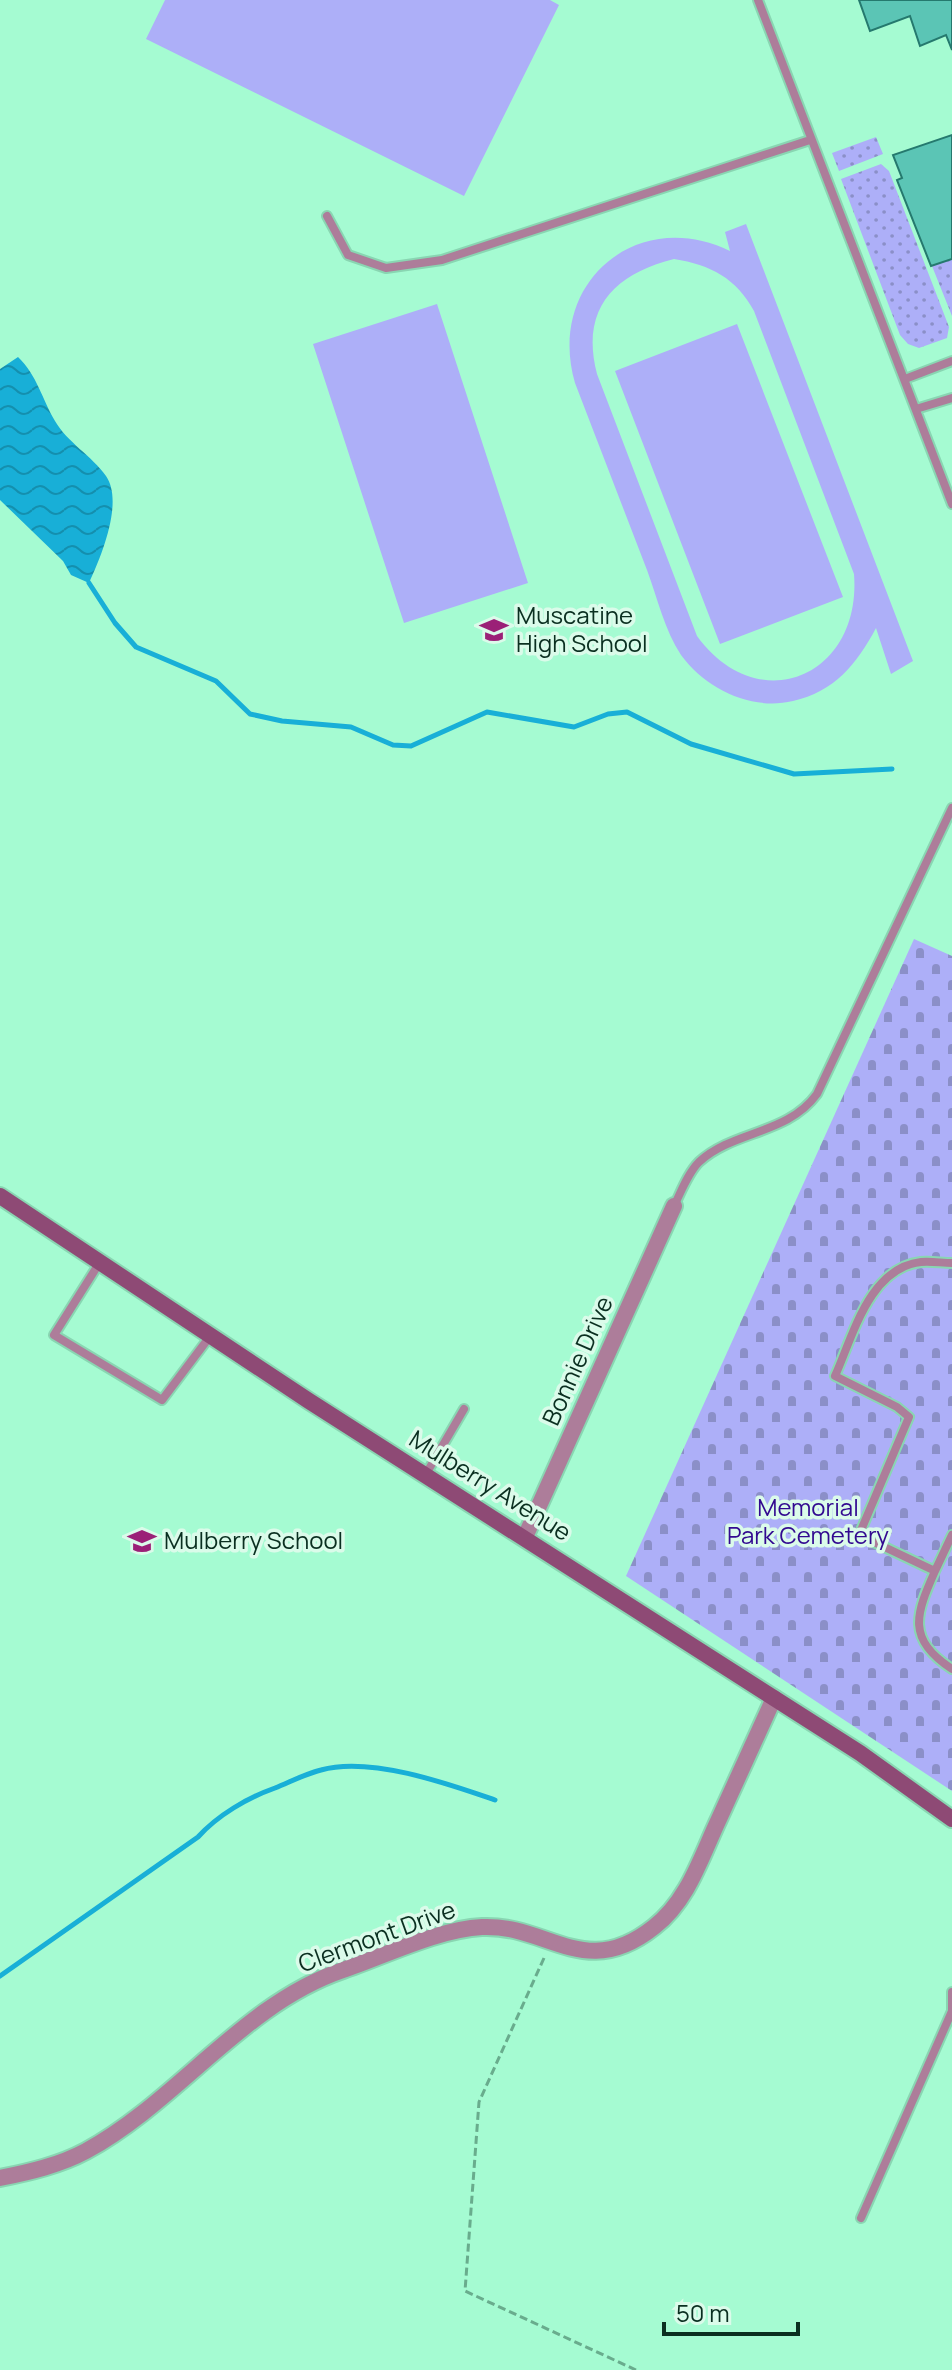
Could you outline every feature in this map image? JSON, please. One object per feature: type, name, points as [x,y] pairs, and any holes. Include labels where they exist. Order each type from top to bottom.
[{"type":"main road","name":"Mulberry Avenue","points":[[0,1196],[860,1753],[952,1819]]},
{"type":"street","name":"Bonnie Drive","points":[[525,1537],[674,1206]]},
{"type":"street","name":"Clermont Drive","points":[[0,2178],[55,2165],[113,2135],[279,2002],[337,1972],[458,1930],[481,1927],[527,1933],[551,1944],[578,1950],[610,1948],[634,1940],[670,1913],[684,1895],[774,1698]]},
{"type":"lane","points":[[758,0],[952,504]]},
{"type":"lane","points":[[327,216],[348,255],[386,268],[442,260],[810,140]]},
{"type":"lane","points":[[905,379],[952,361]]},
{"type":"lane","points":[[916,409],[952,398]]},
{"type":"lane","points":[[674,1206],[698,1164],[726,1146],[795,1117],[817,1094],[952,808]]},
{"type":"lane","points":[[100,1262],[54,1335],[162,1400],[211,1335]]},
{"type":"lane","points":[[935,1571],[859,1535],[909,1417],[897,1407],[835,1376],[868,1301],[890,1273],[919,1262],[952,1263]]},
{"type":"lane","points":[[426,1474],[464,1409]]},
{"type":"lane","points":[[952,1535],[918,1609],[917,1625],[923,1643],[937,1659],[952,1669]]},
{"type":"lane","points":[[861,2218],[952,2011],[952,1992]]},
{"type":"path","points":[[551,1944],[479,2102],[465,2291],[636,2370]]},
{"type":"green space","points":[[165,0],[550,0],[559,5],[464,196],[146,39]]},
{"type":"green space","points":[[876,137],[883,154],[839,171],[832,153]]},
{"type":"green space","points":[[881,164],[889,171],[949,327],[947,338],[919,348],[908,344],[900,335],[841,179]]},
{"type":"green space","points":[[746,224],[913,661],[891,674],[876,628],[843,675],[821,691],[793,701],[761,703],[731,694],[703,678],[681,655],[666,625],[575,383],[570,347],[574,314],[587,285],[607,263],[632,247],[662,239],[695,240],[730,251],[725,232]],"holes":[[[674,259],[700,265],[721,275],[739,290],[754,311],[854,574],[852,610],[841,639],[824,661],[801,675],[776,680],[748,676],[722,662],[697,636],[597,374],[593,331],[598,313],[607,298],[634,274]]]},
{"type":"green space","points":[[952,259],[952,316],[932,266]]},
{"type":"green space","points":[[437,304],[528,583],[404,623],[313,344]]},
{"type":"green space","points":[[737,324],[843,597],[720,644],[615,371]]},
{"type":"green space","name":"Memorial Park Cemetery","points":[[914,939],[952,956],[952,1791],[626,1576]]},
{"type":"water","points":[[18,357],[35,379],[60,429],[100,469],[111,487],[113,500],[109,530],[89,583],[71,575],[63,561],[0,500],[0,369]]},
{"type":"building","points":[[859,0],[952,0],[952,50],[946,35],[920,46],[910,16],[870,31]]},
{"type":"building","points":[[952,135],[952,259],[931,266],[897,180],[902,178],[893,155]]},
{"type":"waterway","points":[[89,583],[115,623],[136,647],[216,681],[250,714],[282,721],[351,727],[393,745],[411,746],[487,712],[574,727],[608,714],[627,712],[691,744],[794,774],[892,769]]},
{"type":"waterway","points":[[0,1976],[198,1837],[234,1808],[309,1774],[341,1767],[385,1769],[433,1780],[495,1800]]},
{"type":"place","name":"Muscatine High School","points":[[494,630]]},
{"type":"place","name":"Mulberry School","points":[[142,1541]]}]
